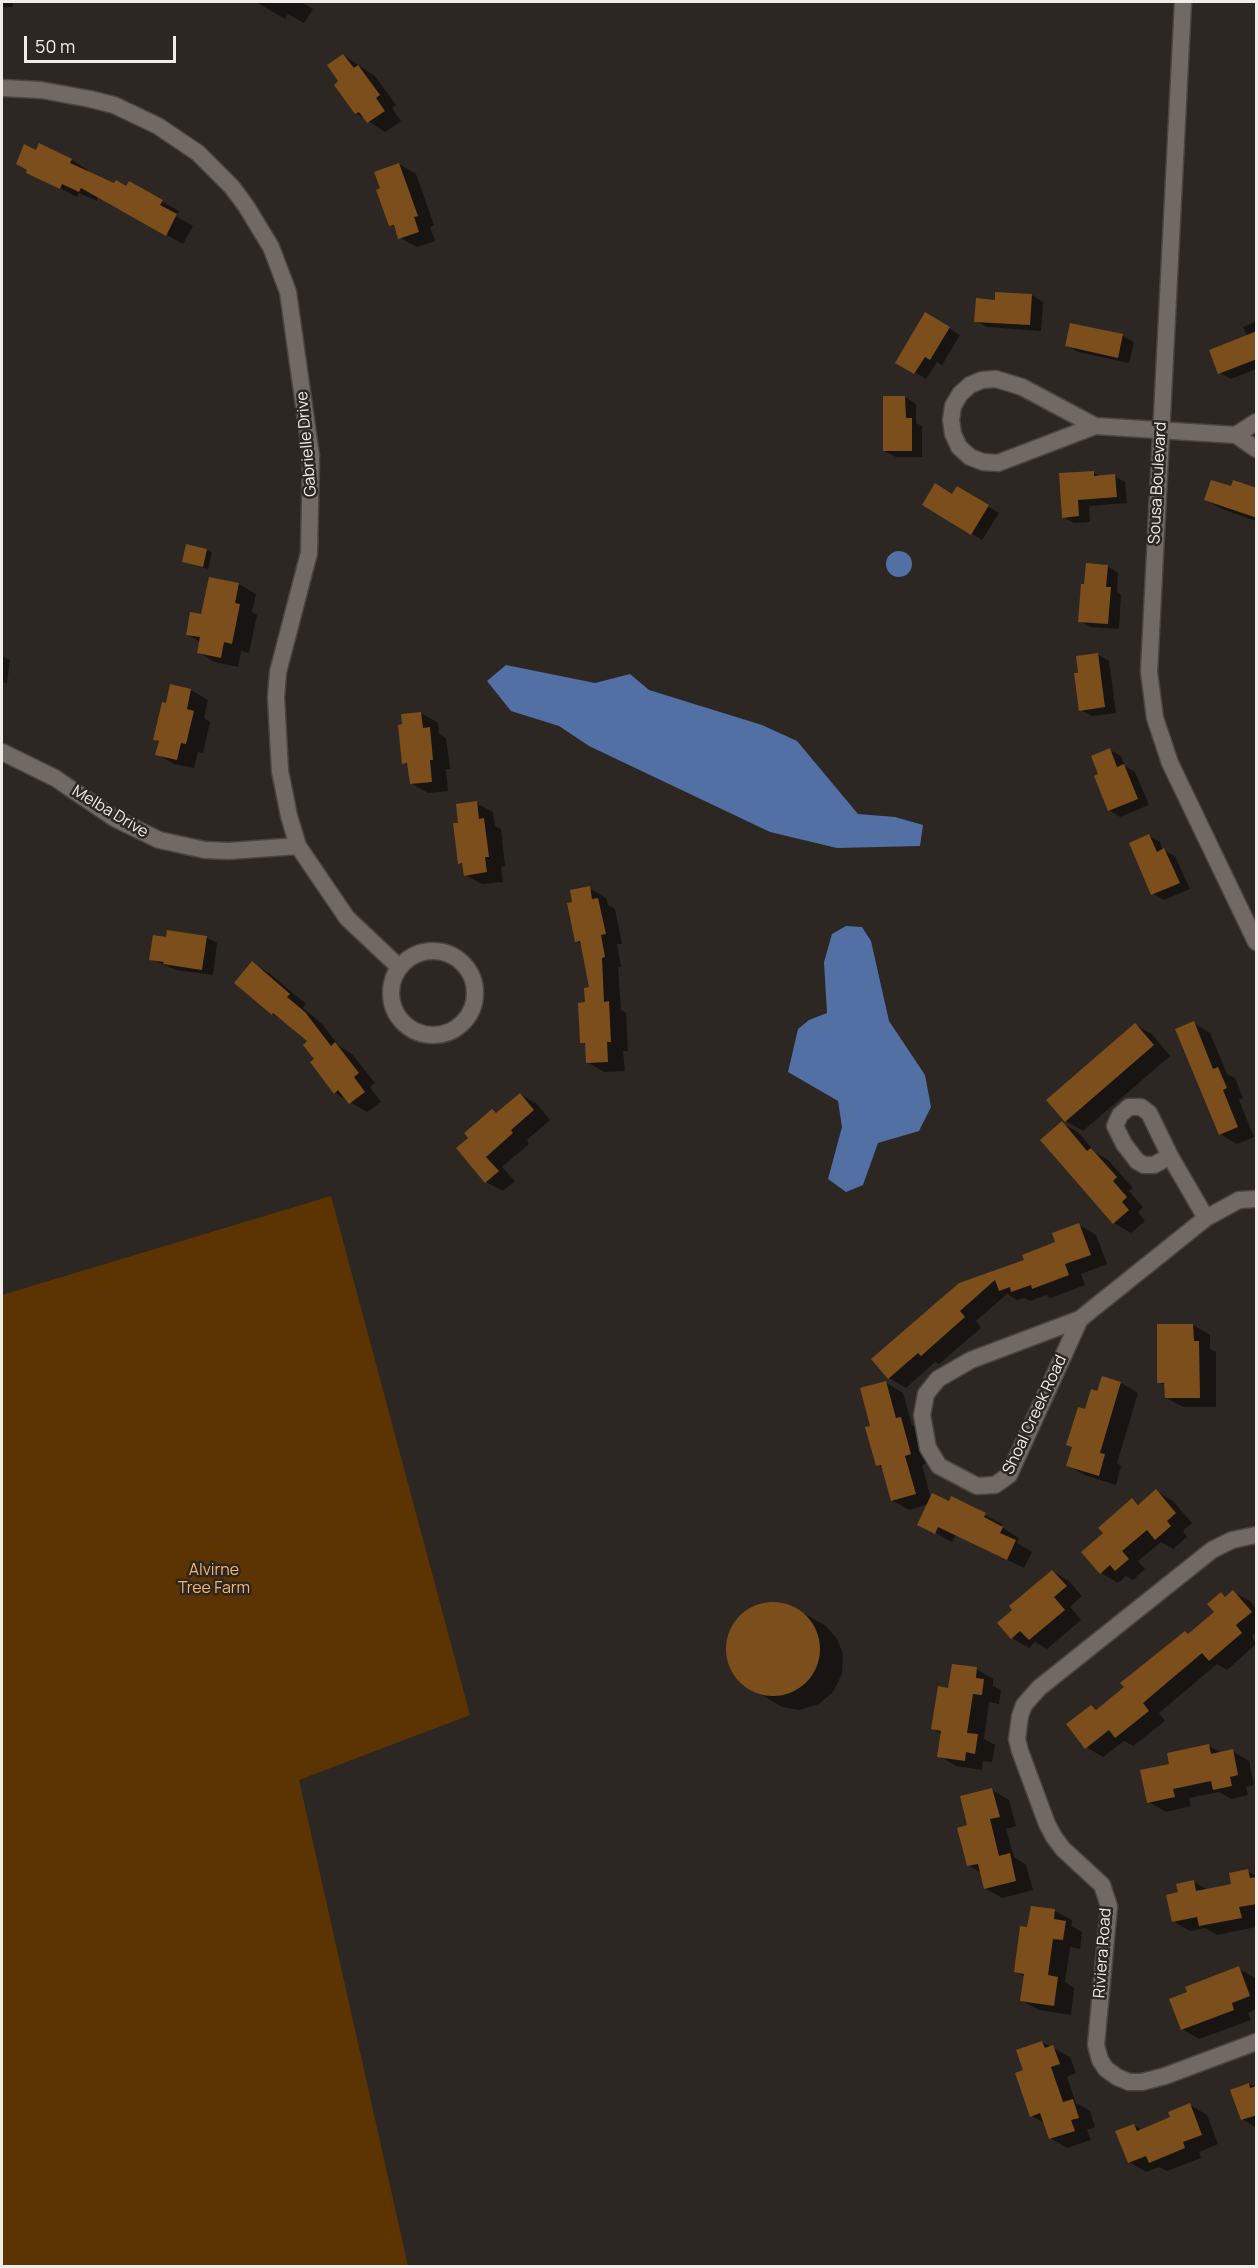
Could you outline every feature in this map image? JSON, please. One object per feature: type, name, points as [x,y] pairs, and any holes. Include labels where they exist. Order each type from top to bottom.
[{"type":"street","name":"Sousa Boulevard","points":[[1183,2],[1149,672],[1155,718],[1170,763],[1257,942]]},
{"type":"street","name":"Gabrielle Drive","points":[[2,87],[41,90],[90,99],[114,105],[158,126],[198,153],[215,170],[246,206],[271,247],[288,292],[311,456],[312,503],[309,553],[278,672],[276,697],[280,771],[298,846],[347,918],[399,967]]},
{"type":"street","points":[[1095,426],[1022,387],[996,379],[976,383],[960,394],[953,406],[951,420],[953,434],[959,447],[970,457],[983,462],[998,463],[1095,426],[1236,435],[1257,449]]},
{"type":"street","points":[[1236,435],[1257,422]]},
{"type":"street","name":"Melba Drive","points":[[2,752],[55,777],[114,818],[159,840],[205,850],[229,851],[298,846]]},
{"type":"street","points":[[436,951],[450,954],[462,962],[475,986],[475,1001],[462,1025],[436,1036],[422,1035],[409,1029],[399,1020],[392,1007],[390,993],[399,967],[409,958],[422,952],[436,951]]},
{"type":"street","points":[[1170,1156],[1206,1218]]},
{"type":"street","name":"Shoal Creek Road","points":[[1080,1319],[1009,1475],[995,1485],[978,1486],[939,1466],[932,1458],[928,1448],[921,1415],[926,1394],[938,1379],[971,1360],[1080,1319],[1206,1218],[1239,1200],[1257,1199]]},
{"type":"street","name":"Riviera Road","points":[[1257,1535],[1232,1540],[1212,1550],[1039,1689],[1024,1705],[1017,1738],[1054,1837],[1063,1849],[1102,1885],[1109,1906],[1096,2045],[1100,2060],[1106,2069],[1117,2078],[1129,2082],[1142,2082],[1165,2076],[1257,2042]]},
{"type":"green space","name":"Alvirne Tree Farm","points":[[331,1196],[470,1715],[299,1780],[408,2266],[2,2266],[2,1295]]},
{"type":"water","points":[[899,551],[908,555],[912,564],[908,573],[899,577],[890,573],[886,564],[890,555]]},
{"type":"water","points":[[506,665],[595,683],[630,674],[649,690],[762,725],[797,741],[858,814],[895,817],[923,825],[920,846],[837,848],[770,832],[589,746],[559,726],[511,711],[487,681]]},
{"type":"water","points":[[846,926],[862,927],[871,941],[889,1021],[925,1075],[931,1107],[919,1131],[878,1143],[863,1185],[846,1192],[828,1179],[842,1127],[838,1101],[788,1072],[798,1029],[809,1020],[827,1013],[824,962],[832,934]]},
{"type":"building","points":[[343,54],[354,68],[358,65],[380,95],[376,98],[385,111],[367,123],[359,112],[355,114],[334,85],[338,81],[327,65]]},
{"type":"building","points":[[39,143],[72,159],[70,163],[114,183],[116,180],[126,186],[129,181],[163,200],[160,205],[177,214],[166,236],[81,188],[79,192],[62,184],[60,189],[26,173],[27,170],[16,164],[24,144],[36,150]]},
{"type":"building","points":[[399,163],[418,216],[414,217],[419,232],[398,239],[394,225],[389,226],[376,190],[380,188],[374,172]]},
{"type":"building","points":[[995,292],[1032,294],[1030,325],[974,322],[976,298],[995,300]]},
{"type":"building","points":[[925,312],[950,327],[930,360],[925,357],[914,374],[895,363]]},
{"type":"building","points":[[1070,323],[1123,334],[1118,358],[1065,346]]},
{"type":"building","points":[[1257,331],[1257,359],[1218,374],[1209,350]]},
{"type":"building","points":[[883,396],[905,396],[906,418],[912,418],[912,451],[883,451]]},
{"type":"building","points":[[1094,471],[1094,476],[1115,474],[1117,497],[1078,500],[1079,516],[1062,518],[1059,473]]},
{"type":"building","points":[[1211,480],[1231,486],[1233,480],[1257,488],[1257,518],[1204,500]]},
{"type":"building","points":[[935,483],[952,494],[957,486],[989,505],[971,535],[922,505]]},
{"type":"building","points":[[186,544],[207,549],[203,567],[182,562]]},
{"type":"building","points":[[1086,563],[1108,565],[1106,587],[1111,587],[1108,624],[1078,622],[1081,584],[1084,584]]},
{"type":"building","points":[[209,577],[239,583],[235,603],[240,604],[232,644],[224,642],[221,658],[197,653],[200,637],[186,635],[190,612],[201,614]]},
{"type":"building","points":[[1098,653],[1105,707],[1079,711],[1074,673],[1078,673],[1076,656]]},
{"type":"building","points":[[170,684],[191,689],[187,709],[194,711],[186,744],[181,743],[177,760],[155,755],[159,741],[153,740],[162,702],[166,703]]},
{"type":"building","points":[[421,712],[423,728],[430,727],[432,782],[410,784],[407,763],[402,764],[398,725],[402,724],[401,714]]},
{"type":"building","points":[[1110,748],[1117,767],[1124,764],[1138,799],[1108,811],[1094,776],[1098,774],[1091,756]]},
{"type":"building","points":[[477,801],[479,819],[484,818],[489,857],[485,857],[487,872],[464,876],[462,863],[458,864],[453,823],[458,823],[456,804]]},
{"type":"building","points":[[1149,834],[1157,852],[1164,848],[1180,883],[1151,895],[1129,843]]},
{"type":"building","points":[[590,886],[592,899],[598,898],[606,934],[601,935],[605,957],[602,958],[604,1002],[609,1001],[611,1042],[607,1042],[608,1062],[586,1063],[585,1043],[580,1043],[578,1003],[585,1002],[584,988],[589,987],[580,941],[575,942],[567,903],[572,902],[570,890]]},
{"type":"building","points":[[167,930],[207,936],[202,970],[149,960],[153,935],[166,937]]},
{"type":"building","points":[[252,961],[290,994],[287,997],[305,1012],[331,1046],[335,1042],[359,1073],[354,1077],[365,1092],[349,1104],[338,1090],[334,1094],[310,1062],[314,1059],[303,1045],[307,1041],[234,983]]},
{"type":"building","points":[[1194,1021],[1213,1069],[1218,1067],[1227,1088],[1223,1090],[1238,1127],[1219,1135],[1175,1029]]},
{"type":"building","points":[[1135,1023],[1154,1045],[1065,1122],[1046,1100]]},
{"type":"building","points":[[520,1093],[534,1110],[511,1130],[513,1133],[486,1157],[499,1171],[485,1183],[456,1148],[468,1138],[464,1133],[492,1109],[496,1113]]},
{"type":"building","points":[[1062,1121],[1087,1151],[1091,1148],[1117,1177],[1113,1181],[1127,1197],[1122,1202],[1129,1210],[1113,1224],[1040,1140]]},
{"type":"building","points":[[1079,1223],[1091,1255],[1065,1264],[1069,1275],[1032,1289],[1031,1285],[1011,1292],[1010,1287],[999,1291],[995,1280],[960,1311],[965,1317],[921,1356],[918,1353],[888,1379],[871,1359],[959,1283],[1024,1260],[1022,1255],[1055,1242],[1052,1233]]},
{"type":"building","points":[[1157,1324],[1193,1324],[1194,1341],[1199,1341],[1200,1398],[1165,1398],[1164,1383],[1157,1383]]},
{"type":"building","points":[[1102,1376],[1121,1382],[1100,1453],[1105,1454],[1099,1476],[1066,1466],[1072,1447],[1066,1445],[1078,1407],[1085,1409],[1091,1389],[1097,1391]]},
{"type":"building","points":[[886,1381],[896,1418],[901,1417],[911,1454],[905,1456],[916,1494],[891,1501],[881,1465],[876,1466],[865,1427],[870,1426],[860,1388]]},
{"type":"building","points":[[1156,1489],[1176,1513],[1167,1521],[1171,1526],[1155,1540],[1147,1530],[1122,1551],[1129,1559],[1115,1571],[1110,1565],[1100,1574],[1081,1552],[1103,1533],[1098,1528],[1132,1498],[1138,1505]]},
{"type":"building","points":[[932,1493],[949,1501],[951,1496],[986,1513],[984,1517],[1003,1527],[1000,1533],[1016,1540],[1007,1560],[938,1527],[935,1534],[917,1525]]},
{"type":"building","points":[[1052,1570],[1067,1586],[1054,1597],[1065,1610],[1029,1640],[1020,1631],[1011,1639],[997,1623],[1012,1610],[1009,1606]]},
{"type":"building","points":[[1233,1590],[1252,1612],[1236,1625],[1242,1633],[1209,1661],[1202,1653],[1143,1703],[1149,1711],[1115,1738],[1109,1730],[1085,1749],[1066,1724],[1091,1705],[1096,1710],[1124,1687],[1120,1683],[1185,1631],[1188,1634],[1214,1612],[1207,1604],[1221,1592],[1225,1597]]},
{"type":"building","points":[[764,1602],[782,1602],[807,1615],[817,1631],[820,1649],[817,1667],[807,1683],[782,1696],[764,1696],[739,1683],[726,1658],[726,1640],[739,1615]]},
{"type":"building","points":[[952,1664],[977,1667],[976,1678],[984,1679],[982,1695],[973,1694],[967,1733],[978,1734],[975,1754],[966,1752],[965,1761],[937,1757],[941,1731],[931,1729],[938,1686],[948,1688]]},
{"type":"building","points":[[1209,1744],[1211,1754],[1233,1749],[1238,1775],[1230,1777],[1232,1786],[1213,1790],[1211,1781],[1173,1789],[1175,1797],[1147,1803],[1140,1770],[1169,1764],[1167,1753]]},
{"type":"building","points":[[992,1788],[1000,1817],[990,1819],[999,1856],[1010,1853],[1016,1881],[984,1889],[978,1864],[967,1866],[957,1828],[967,1825],[960,1796]]},
{"type":"building","points":[[1248,1869],[1250,1878],[1257,1877],[1257,1904],[1239,1907],[1242,1918],[1199,1926],[1197,1917],[1172,1922],[1166,1895],[1178,1892],[1176,1884],[1194,1880],[1196,1891],[1231,1884],[1229,1873]]},
{"type":"building","points":[[1031,1906],[1055,1909],[1054,1919],[1066,1921],[1063,1940],[1053,1939],[1048,1975],[1058,1977],[1054,2006],[1020,2001],[1024,1974],[1014,1972],[1020,1926],[1027,1927]]},
{"type":"building","points":[[1239,1966],[1250,1996],[1232,2003],[1234,2010],[1181,2030],[1169,1999],[1187,1992],[1185,1987]]},
{"type":"building","points":[[1042,2041],[1045,2048],[1053,2045],[1060,2064],[1051,2067],[1063,2102],[1073,2099],[1079,2118],[1071,2120],[1075,2131],[1049,2139],[1040,2113],[1030,2117],[1015,2073],[1023,2070],[1016,2050]]},
{"type":"building","points":[[1249,2083],[1250,2088],[1257,2086],[1257,2115],[1241,2120],[1230,2090]]},
{"type":"building","points":[[1190,2103],[1202,2135],[1183,2142],[1185,2148],[1149,2163],[1146,2156],[1128,2163],[1115,2131],[1134,2124],[1137,2131],[1170,2117],[1168,2112]]}]
